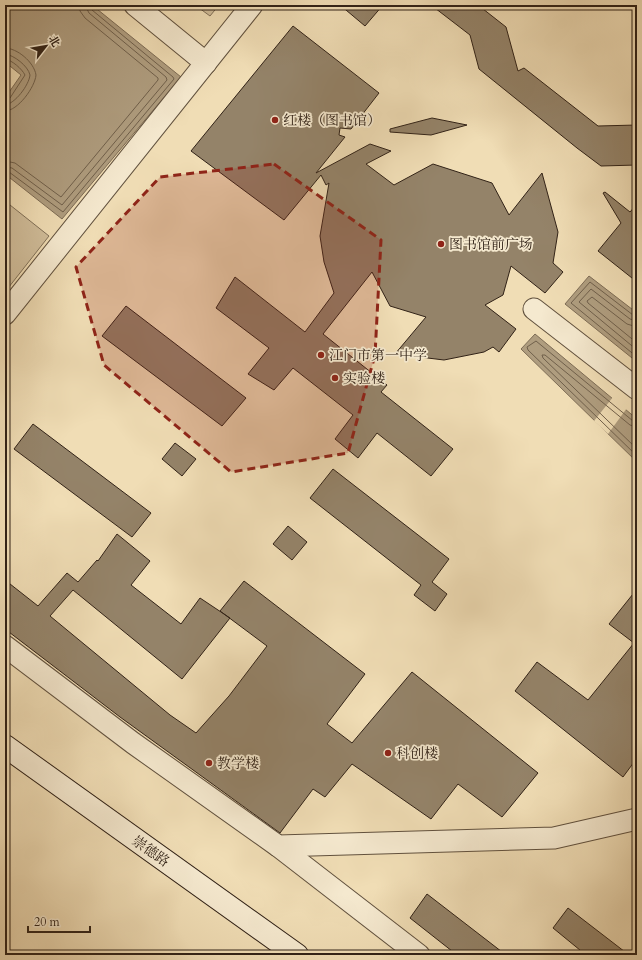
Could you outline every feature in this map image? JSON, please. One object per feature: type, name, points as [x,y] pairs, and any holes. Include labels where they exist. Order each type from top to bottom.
[{"type":"street","points":[[135,5],[206,63]]},
{"type":"street","points":[[5,314],[252,5]]},
{"type":"street","points":[[534,309],[637,389]]},
{"type":"street","points":[[5,646],[133,743],[278,846],[419,955]]},
{"type":"street","name":"崇德路","points":[[5,746],[298,955]]},
{"type":"street","points":[[278,846],[554,838],[637,819]]},
{"type":"highlighted area","points":[[274,164],[381,240],[375,355],[348,453],[231,472],[104,365],[76,267],[160,177]]},
{"type":"shaded area","points":[[195,5],[219,5],[210,16]]},
{"type":"shaded area","points":[[5,201],[49,236],[5,292]]},
{"type":"water","points":[[5,5],[92,5],[181,77],[62,219],[5,174],[5,98],[21,75],[5,62]]},
{"type":"water","points":[[589,276],[637,313],[637,362],[565,304]]},
{"type":"water","points":[[535,334],[637,419],[637,462],[521,349]]},
{"type":"pier","points":[[613,397],[627,408],[608,434],[594,421]]},
{"type":"building","points":[[340,5],[383,5],[365,26]]},
{"type":"building","points":[[431,5],[478,5],[506,27],[518,71],[524,68],[598,126],[637,125],[637,165],[601,166],[577,148],[479,69],[470,35]]},
{"type":"building","points":[[293,26],[379,93],[351,129],[340,128],[339,135],[345,137],[316,173],[370,144],[391,151],[366,164],[394,185],[433,164],[492,183],[509,215],[542,173],[558,232],[553,263],[563,272],[545,293],[511,266],[503,295],[485,305],[516,329],[499,352],[493,347],[484,352],[444,360],[395,354],[426,317],[390,306],[372,272],[323,334],[387,385],[381,392],[453,449],[431,476],[377,433],[358,458],[335,439],[353,415],[293,368],[274,390],[248,374],[269,348],[216,308],[235,277],[305,332],[334,293],[324,262],[320,236],[329,183],[326,185],[321,175],[284,220],[191,151]]},
{"type":"building","points":[[432,118],[467,125],[431,135],[390,132],[390,129]]},
{"type":"building","points":[[605,192],[630,212],[637,204],[637,282],[598,251],[621,223],[603,193]]},
{"type":"building","points":[[126,306],[246,398],[222,426],[102,336]]},
{"type":"building","points":[[33,424],[151,513],[132,537],[14,449]]},
{"type":"building","points":[[175,443],[196,459],[182,476],[162,459]]},
{"type":"building","points":[[333,469],[449,559],[432,582],[447,594],[435,611],[414,595],[421,585],[310,498]]},
{"type":"building","points":[[288,526],[307,542],[292,560],[273,544]]},
{"type":"building","points":[[117,534],[150,561],[131,585],[181,624],[200,598],[224,614],[220,611],[244,581],[365,674],[327,724],[352,743],[412,672],[538,773],[502,817],[458,784],[431,819],[352,764],[325,797],[313,789],[280,833],[120,717],[5,629],[5,580],[38,606],[67,573],[78,582],[97,560],[98,561]],"holes":[[[73,590],[182,679],[230,618],[267,646],[229,696],[196,733],[170,715],[50,616]]]},
{"type":"building","points":[[637,589],[637,758],[623,777],[515,691],[537,662],[588,700],[634,643],[609,624]]},
{"type":"building","points":[[427,894],[506,955],[457,955],[410,918]]},
{"type":"building","points":[[568,908],[629,955],[586,955],[553,928]]},
{"type":"place","name":"红楼（图书馆）","points":[[275,120]]},
{"type":"place","name":"图书馆前广场","points":[[441,244]]},
{"type":"place","name":"江门市第一中学","points":[[321,355]]},
{"type":"place","name":"实验楼","points":[[335,378]]},
{"type":"place","name":"科创楼","points":[[388,753]]},
{"type":"place","name":"教学楼","points":[[209,763]]}]
